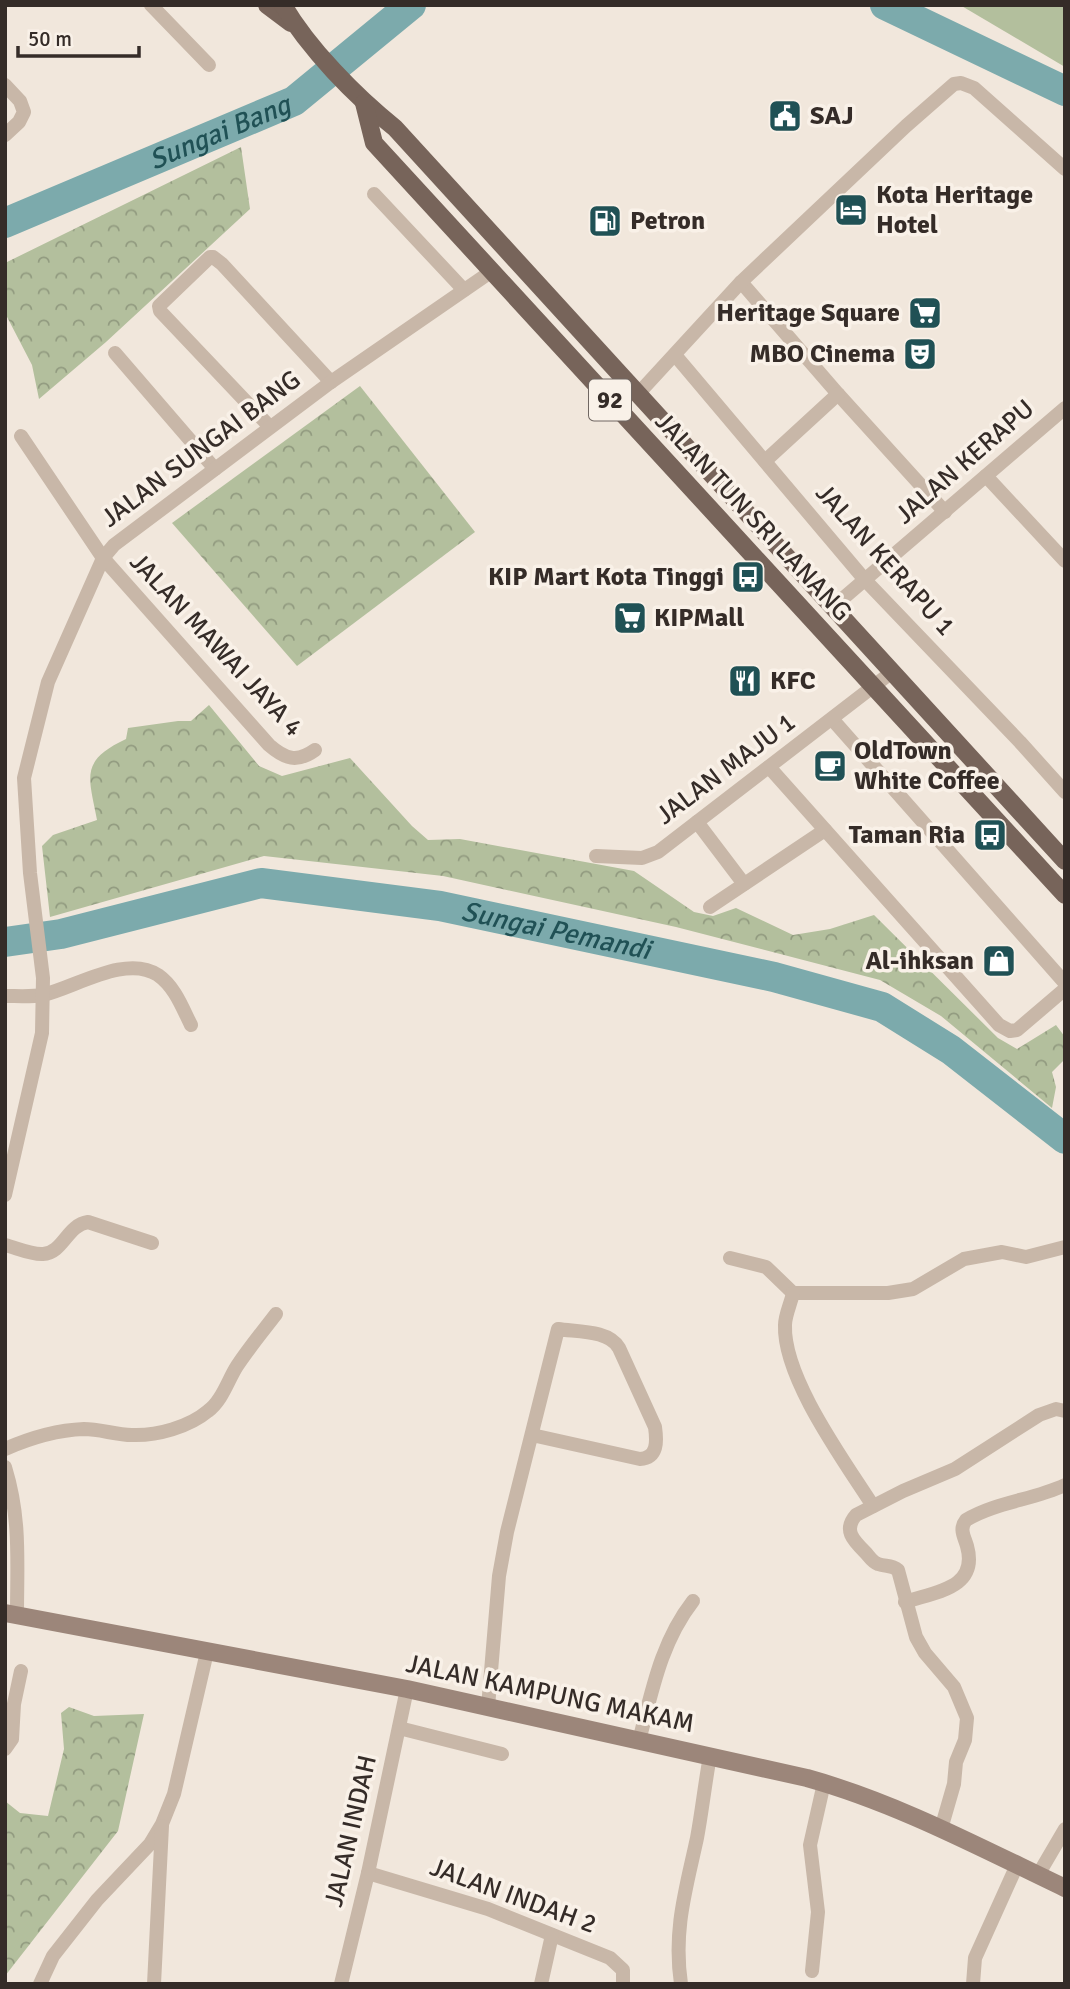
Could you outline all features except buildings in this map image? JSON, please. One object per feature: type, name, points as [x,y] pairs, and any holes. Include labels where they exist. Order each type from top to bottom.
[{"type":"main road","name":"JALAN TUN SRI LANANG","points":[[267,5],[294,25],[364,103],[395,128],[1065,861]]},
{"type":"main road","name":"JALAN TUN SRI LANANG","points":[[283,5],[294,25]]},
{"type":"main road","name":"JALAN TUN SRI LANANG","points":[[364,103],[374,143],[1065,895]]},
{"type":"street","points":[[151,5],[209,65]]},
{"type":"street","points":[[638,394],[741,282],[954,84],[961,83],[974,88],[1065,169]]},
{"type":"street","points":[[5,85],[20,101],[24,112],[19,122],[5,135]]},
{"type":"street","points":[[374,194],[464,290]]},
{"type":"street","points":[[270,427],[159,309],[159,306],[210,257],[222,264],[331,382]]},
{"type":"street","name":"JALAN SUNGAI BANG","points":[[5,1195],[42,1033],[43,978],[30,873],[24,778],[48,682],[103,558],[114,545],[270,427],[492,271]]},
{"type":"street","points":[[741,282],[945,512]]},
{"type":"street","points":[[115,353],[215,469]]},
{"type":"street","name":"JALAN KERAPU 1","points":[[675,355],[864,580],[1065,792]]},
{"type":"street","points":[[765,461],[838,394]]},
{"type":"street","name":"JALAN KERAPU","points":[[833,607],[1065,408]]},
{"type":"street","name":"JALAN MAWAI JAYA 4","points":[[20,436],[103,558],[269,745],[289,759],[303,757],[315,750]]},
{"type":"street","points":[[986,475],[1065,561]]},
{"type":"street","name":"JALAN MAJU 1","points":[[596,856],[648,857],[657,852],[892,672]]},
{"type":"street","points":[[832,719],[1065,983]]},
{"type":"street","points":[[769,767],[1004,1029],[1017,1030],[1022,1027],[1065,989]]},
{"type":"street","points":[[697,822],[744,884]]},
{"type":"street","points":[[710,907],[825,830]]},
{"type":"street","points":[[5,996],[43,995],[120,970],[139,968],[157,975],[172,988],[191,1025]]},
{"type":"street","points":[[5,1244],[48,1253],[77,1226],[88,1222],[152,1243]]},
{"type":"street","points":[[730,1258],[766,1267],[793,1293],[888,1293],[913,1289],[964,1259],[1002,1252],[1026,1257],[1065,1247]]},
{"type":"street","points":[[793,1293],[785,1325],[789,1353],[807,1401],[873,1506]]},
{"type":"street","points":[[5,1449],[27,1439],[64,1431],[85,1429],[131,1435],[152,1434],[172,1429],[198,1417],[209,1411],[236,1368],[276,1314]]},
{"type":"street","points":[[488,1707],[499,1576],[507,1532],[531,1435],[558,1329],[605,1336],[614,1340],[620,1348],[654,1427],[657,1441],[653,1454],[640,1459],[531,1435]]},
{"type":"street","points":[[941,1829],[954,1784],[956,1762],[965,1740],[967,1718],[963,1704],[954,1687],[925,1653],[916,1637],[896,1567],[875,1563],[851,1536],[848,1528],[850,1521],[873,1506],[956,1469],[1039,1415],[1056,1409],[1065,1412]]},
{"type":"street","points":[[5,1467],[13,1492],[18,1523],[11,1614]]},
{"type":"street","points":[[905,1602],[953,1587],[963,1577],[969,1558],[962,1532],[965,1520],[998,1506],[1043,1495],[1065,1485]]},
{"type":"street","points":[[639,1741],[663,1651],[680,1618],[693,1601]]},
{"type":"street","name":"JALAN KAMPUNG MAKAM","points":[[11,1614],[407,1689],[824,1783],[941,1829],[1065,1888]]},
{"type":"street","points":[[40,1984],[53,1956],[97,1900],[150,1844],[162,1824],[174,1794],[207,1652]]},
{"type":"street","points":[[5,1749],[12,1739],[14,1704],[21,1671]]},
{"type":"street","name":"JALAN INDAH","points":[[341,1984],[368,1873],[407,1689]]},
{"type":"street","points":[[399,1728],[502,1754]]},
{"type":"street","points":[[681,1984],[678,1964],[682,1897],[697,1836],[710,1756]]},
{"type":"street","points":[[812,1970],[818,1912],[810,1845],[824,1783]]},
{"type":"street","points":[[154,1984],[162,1824]]},
{"type":"street","points":[[1038,1875],[1065,1829]]},
{"type":"street","points":[[973,1984],[975,1958],[1017,1865]]},
{"type":"street","name":"JALAN INDAH 2","points":[[368,1873],[488,1909],[610,1958],[623,1970],[623,1984]]},
{"type":"street","points":[[541,1984],[552,1935]]},
{"type":"green space","points":[[960,5],[1065,5],[1065,67]]},
{"type":"green space","points":[[241,147],[250,209],[106,342],[39,399],[32,365],[5,313],[5,263]]},
{"type":"green space","points":[[360,386],[475,532],[297,666],[172,523]]},
{"type":"green space","points":[[209,705],[259,766],[282,776],[350,758],[428,840],[460,839],[634,871],[694,912],[713,916],[736,908],[793,935],[830,929],[874,915],[998,1038],[1017,1049],[1056,1025],[1065,1037],[1065,1059],[1052,1072],[1056,1087],[1052,1108],[941,1016],[880,980],[676,927],[443,876],[264,856],[50,917],[42,846],[53,835],[97,820],[90,781],[94,763],[111,747],[126,739],[128,728],[191,721]]},
{"type":"green space","points":[[69,1707],[94,1716],[144,1714],[118,1831],[5,1976],[5,1801],[20,1813],[48,1816],[64,1749],[61,1713]]},
{"type":"waterway","name":"Sungai Bang","points":[[5,223],[294,101],[411,5]]},
{"type":"waterway","name":"Sungai Bang","points":[[885,5],[1065,91]]},
{"type":"waterway","name":"Sungai Pemandi","points":[[5,942],[61,934],[261,883],[440,906],[774,977],[882,1007],[951,1050],[1065,1139]]},
{"type":"place","name":"SAJ","points":[[785,116]]},
{"type":"place","name":"Kota Heritage Hotel","points":[[851,210]]},
{"type":"place","name":"Petron","points":[[605,221]]},
{"type":"place","name":"Heritage Square","points":[[925,313]]},
{"type":"place","name":"MBO Cinema","points":[[920,354]]},
{"type":"place","name":"KIP Mart Kota Tinggi","points":[[748,577]]},
{"type":"place","name":"KIPMall","points":[[630,618]]},
{"type":"place","name":"KFC","points":[[745,681]]},
{"type":"place","name":"OldTown White Coffee","points":[[830,766]]},
{"type":"place","name":"Taman Ria","points":[[990,835]]},
{"type":"place","name":"Al-ihksan","points":[[999,961]]}]
